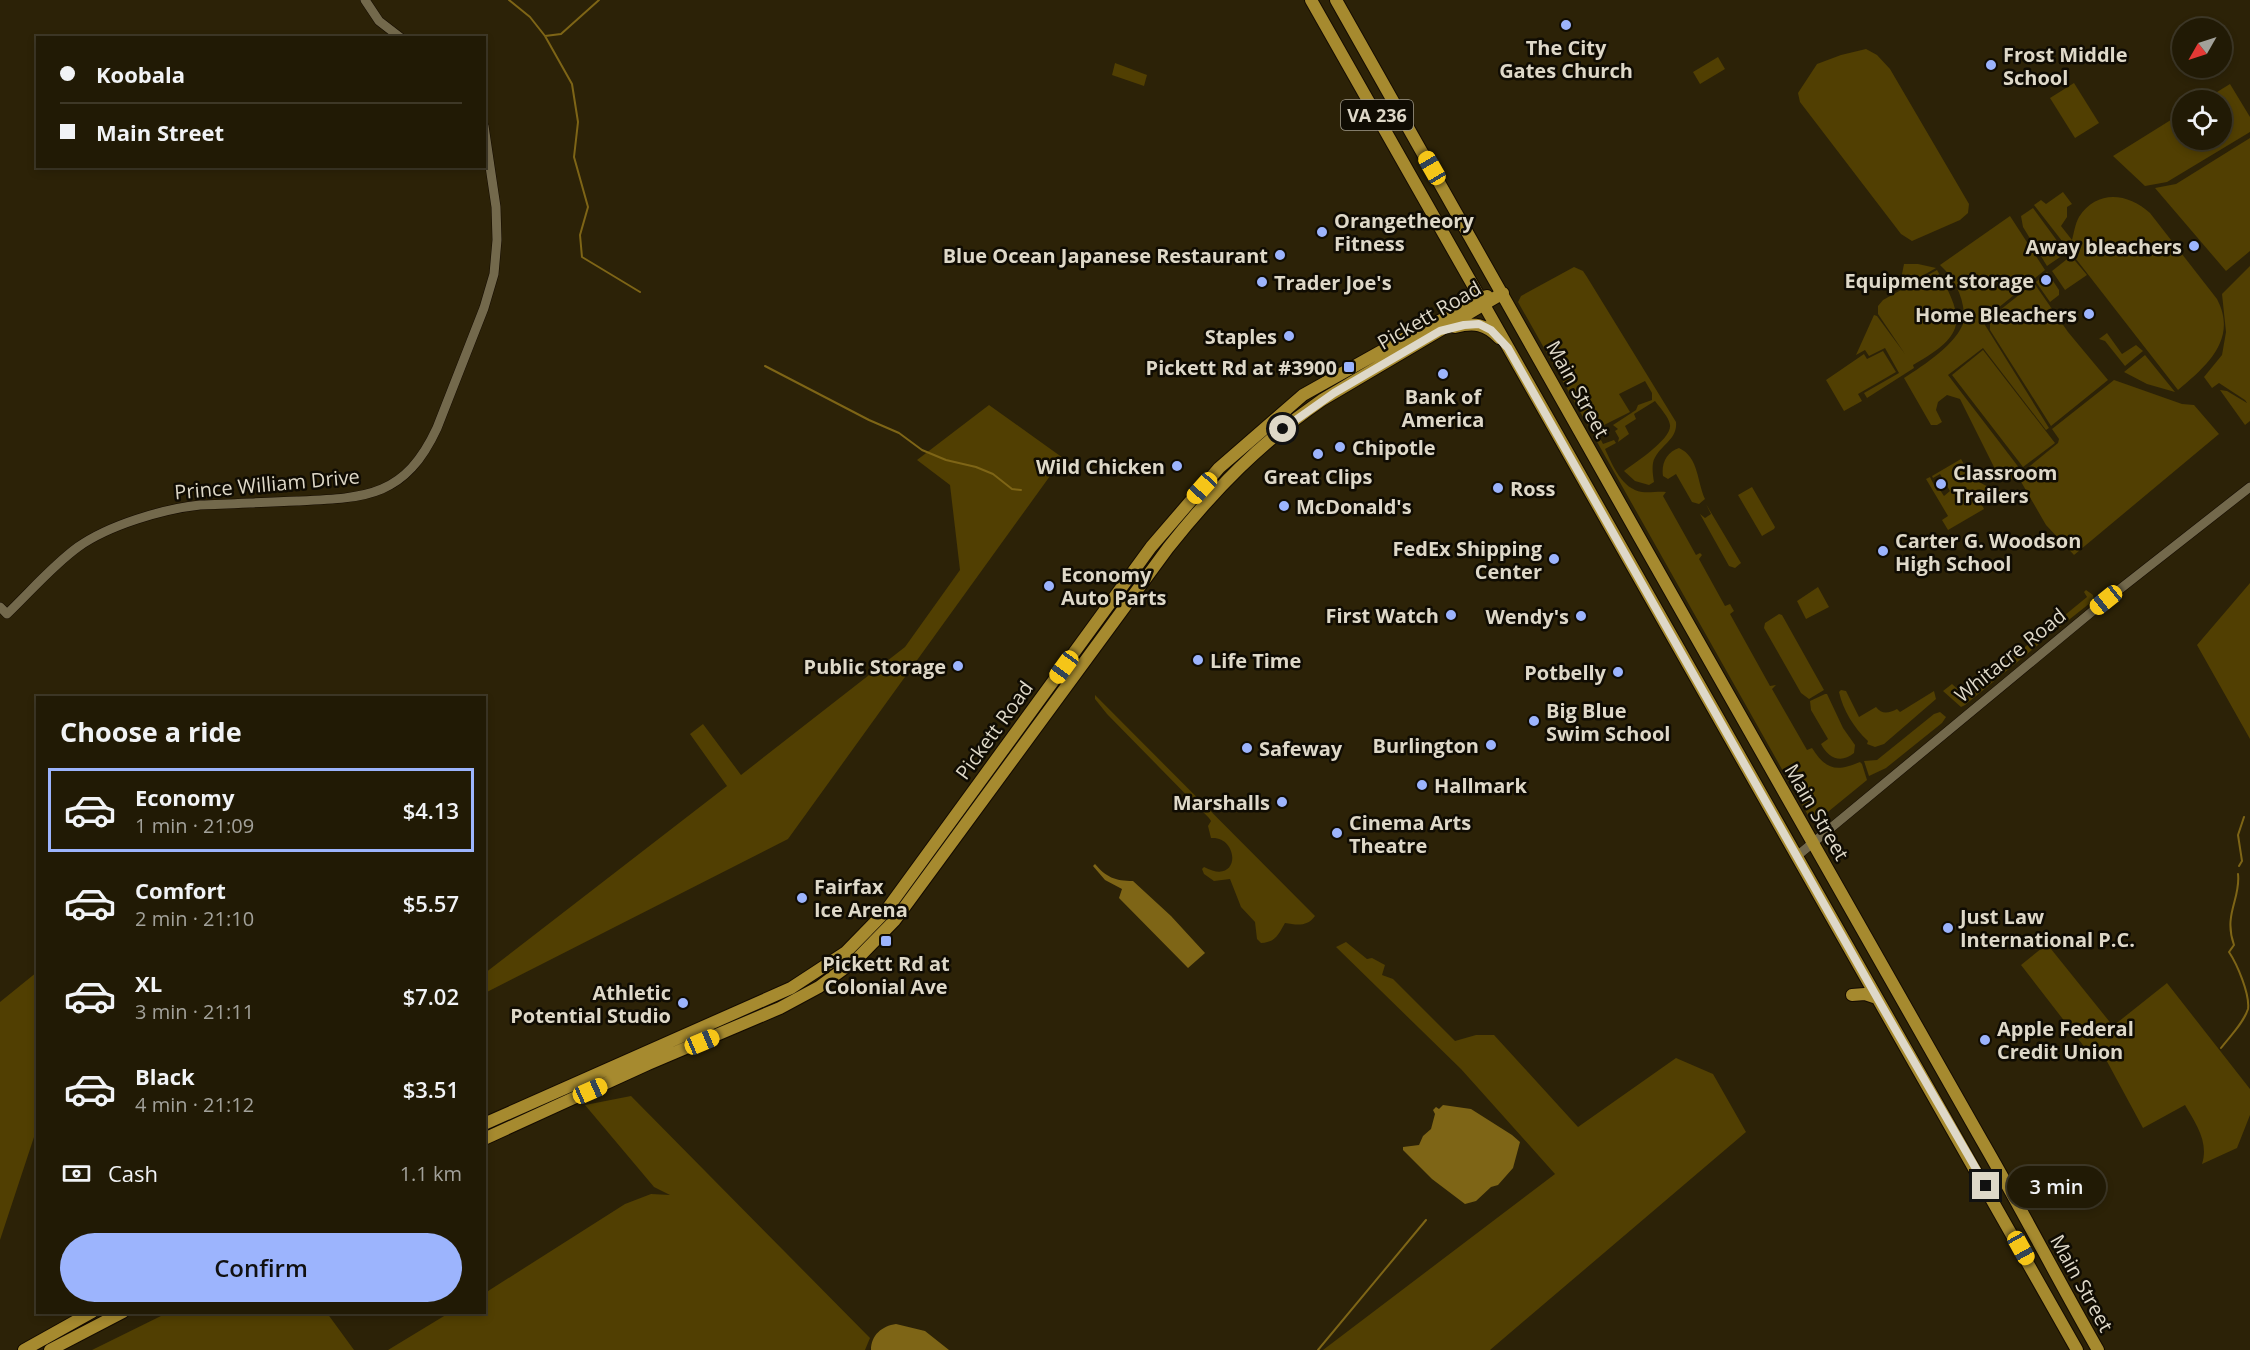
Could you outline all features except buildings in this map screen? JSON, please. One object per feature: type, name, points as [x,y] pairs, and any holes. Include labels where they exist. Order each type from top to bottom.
[{"type":"main road","name":"VA 236","points":[[1311,0],[1482,302]]},
{"type":"main road","name":"VA 236","points":[[1336,0],[1503,293]]},
{"type":"main road","name":"Pickett Road","points":[[486,1123],[790,987],[846,952],[885,912],[1151,547],[1219,468],[1303,395],[1395,343],[1503,293]]},
{"type":"main road","name":"Main Street","points":[[1503,293],[1672,598],[1984,1143],[2098,1350]]},
{"type":"main road","name":"Pickett Road","points":[[486,1138],[780,1008],[819,987],[857,958],[896,920],[1168,548],[1251,455],[1297,417],[1440,331],[1482,302]]},
{"type":"main road","name":"Main Street","points":[[1482,302],[2077,1350]]},
{"type":"main road","points":[[1440,331],[1479,324],[1491,330],[1508,348]]},
{"type":"main road","points":[[1852,995],[1865,994],[1877,998]]},
{"type":"main road","points":[[24,1350],[88,1314]]},
{"type":"main road","points":[[50,1350],[119,1314]]},
{"type":"street","points":[[365,0],[379,21],[398,36]]},
{"type":"street","name":"Prince William Drive","points":[[3,610],[78,547],[121,526],[184,507],[358,497],[387,487],[410,470],[429,446],[437,428],[484,308],[494,274],[497,240],[496,207],[486,140]]},
{"type":"street","name":"Whitacre Road","points":[[1797,856],[2106,600],[2250,487]]},
{"type":"shaded area","points":[[1866,49],[1877,55],[1890,69],[1969,204],[1968,213],[1960,220],[1912,241],[1901,234],[1800,102],[1798,93],[1817,64]]},
{"type":"shaded area","points":[[1718,57],[1725,69],[1700,84],[1693,72]]},
{"type":"shaded area","points":[[1115,63],[1147,75],[1144,86],[1112,75]]},
{"type":"shaded area","points":[[2074,83],[2099,123],[2075,138],[2050,98]]},
{"type":"shaded area","points":[[2230,84],[2250,117],[2250,132],[2232,143],[2232,90],[2220,90]]},
{"type":"shaded area","points":[[2172,119],[2172,150],[2220,150],[2167,182],[2145,186],[2113,156]]},
{"type":"shaded area","points":[[2250,138],[2250,251],[2226,271],[2155,188],[2176,184]]},
{"type":"shaded area","points":[[2063,192],[2072,204],[2067,207],[2067,217],[2061,226],[2072,240],[2079,217],[2095,202],[2113,197],[2132,201],[2150,213],[2217,299],[2223,313],[2222,339],[2209,361],[2178,390],[2034,205],[2041,200],[2046,204]]},
{"type":"shaded area","points":[[2033,208],[2066,253],[2047,266],[2023,227],[2021,216]]},
{"type":"shaded area","points":[[2010,216],[2045,270],[1988,316],[1985,325],[2049,428],[2046,430],[1983,348],[1948,375],[2020,469],[2016,480],[1999,477],[1960,399],[1947,395],[1938,402],[1936,410],[1942,422],[1931,425],[1904,378],[1947,346],[1964,321],[1974,320],[1974,316],[1964,313],[1956,287],[1940,265]]},
{"type":"shaded area","points":[[2071,256],[2087,275],[2065,290],[2052,271]]},
{"type":"shaded area","points":[[1904,264],[1918,264],[1936,268],[1901,288]]},
{"type":"shaded area","points":[[2250,266],[2250,421],[2245,425],[2220,390],[2227,391],[2247,403],[2245,400],[2219,383],[2212,388],[2204,377],[2222,355],[2226,332],[2222,294]]},
{"type":"shaded area","points":[[1574,267],[1583,271],[1587,277],[1676,422],[1676,429],[1671,439],[1655,457],[1654,482],[1649,485],[1635,481],[1624,471],[1659,444],[1669,431],[1670,425],[1655,401],[1634,414],[1636,419],[1625,426],[1629,434],[1618,442],[1619,438],[1615,431],[1618,429],[1613,425],[1636,410],[1638,405],[1652,400],[1652,393],[1645,381],[1619,394],[1630,412],[1604,425],[1597,432],[1603,444],[1614,440],[1616,443],[1605,449],[1615,469],[1624,482],[1635,490],[1666,492],[1663,496],[1696,555],[1700,553],[1702,555],[1699,559],[1725,606],[1730,604],[1734,611],[1730,614],[1770,686],[1776,685],[1772,689],[1807,750],[1812,748],[1822,761],[1832,767],[1844,767],[1860,762],[1862,764],[1867,780],[1818,820],[1815,821],[1809,817],[1518,302],[1521,296]]},
{"type":"shaded area","points":[[1937,270],[1953,302],[1956,315],[1956,325],[1952,335],[1943,345],[1913,365],[1914,368],[1867,398],[1864,393],[1899,373],[1885,348],[1869,356],[1865,350],[1856,355],[1874,315],[1905,354],[1878,314],[1878,306],[1883,300]]},
{"type":"shaded area","points":[[2047,272],[2059,290],[2059,295],[2050,302],[2036,282]]},
{"type":"shaded area","points":[[2034,283],[2068,332],[2108,380],[2051,426],[1990,330],[1990,318]]},
{"type":"shaded area","points":[[2107,333],[2122,354],[2136,345],[2143,351],[2125,366],[2105,341],[2099,339]]},
{"type":"shaded area","points":[[1983,350],[2055,443],[2023,467],[1952,375]]},
{"type":"shaded area","points":[[1883,351],[1896,372],[1858,394],[1862,401],[1844,411],[1826,380],[1864,354],[1867,359]]},
{"type":"shaded area","points":[[2145,355],[2175,392],[2147,384],[2124,372]]},
{"type":"shaded area","points":[[2114,380],[2182,404],[2194,405],[2219,434],[2074,555],[2046,525],[2020,480],[2025,470],[2058,443],[2059,439],[2052,429]]},
{"type":"shaded area","points":[[989,405],[1063,458],[788,839],[486,992],[486,972],[727,786],[690,734],[703,724],[741,775],[905,647],[960,570],[950,485],[917,460]]},
{"type":"shaded area","points":[[1679,448],[1686,452],[1694,464],[1705,499],[1699,504],[1692,502],[1676,474],[1668,479],[1663,476],[1666,459],[1671,452]]},
{"type":"shaded area","points":[[1961,459],[1971,474],[1981,483],[2010,492],[1992,496],[1989,492],[1978,498],[1984,509],[1948,530],[1942,520],[1948,516],[1926,479],[1930,477],[1937,491],[1940,490],[1944,496],[1950,491],[1940,474],[1933,478],[1932,476]]},
{"type":"shaded area","points":[[1752,487],[1775,527],[1762,536],[1738,495]]},
{"type":"shaded area","points":[[1706,504],[1741,563],[1735,568],[1729,566],[1700,514],[1705,518],[1711,514]]},
{"type":"shaded area","points":[[2250,583],[2250,739],[2197,645]]},
{"type":"shaded area","points":[[1818,587],[1829,607],[1806,619],[1797,601]]},
{"type":"shaded area","points":[[2086,590],[2093,595],[2094,600],[2056,630],[2049,631],[2044,624],[2054,624],[2087,597],[2084,592]]},
{"type":"shaded area","points":[[1779,614],[1782,615],[1824,690],[1809,699],[1801,693],[1764,628],[1765,623]]},
{"type":"shaded area","points":[[2034,632],[2041,641],[2038,645],[1965,705],[1961,707],[1943,691],[1952,684],[1965,696],[2031,642],[2027,637]]},
{"type":"shaded area","points":[[1846,691],[1859,717],[1876,707],[1883,712],[1897,709],[1900,712],[1934,691],[1936,699],[1884,744],[1875,747],[1867,744],[1868,741],[1850,718],[1841,699],[1839,692]]},
{"type":"shaded area","points":[[1825,694],[1855,745],[1854,753],[1844,758],[1831,756],[1821,744],[1828,739],[1811,710],[1810,701]]},
{"type":"shaded area","points":[[1095,695],[1315,916],[1312,920],[1302,924],[1285,923],[1276,937],[1270,941],[1261,943],[1257,939],[1255,922],[1241,907],[1230,879],[1214,881],[1204,874],[1202,869],[1204,867],[1225,871],[1230,866],[1232,859],[1227,844],[1221,839],[1211,838],[1209,818],[1107,714],[1095,699]]},
{"type":"shaded area","points":[[1940,712],[1946,717],[1942,723],[1886,768],[1869,776],[1864,761],[1877,760],[1934,714]]},
{"type":"shaded area","points":[[1095,864],[1111,877],[1133,881],[1171,916],[1205,953],[1188,968],[1119,898],[1122,889],[1105,880],[1093,866]]},
{"type":"shaded area","points":[[1346,942],[1367,959],[1372,958],[1385,965],[1382,975],[1393,979],[1455,1041],[1476,1035],[1494,1035],[1578,1127],[1676,1058],[1713,1074],[1746,1132],[1490,1350],[1323,1350],[1555,1174],[1461,1069],[1336,947]]},
{"type":"shaded area","points":[[2047,944],[2113,1026],[2167,983],[2250,1089],[2250,1115],[2237,1148],[2202,1164],[2203,1141],[2185,1105],[2143,1128],[2096,1041],[2086,1049],[2021,965]]},
{"type":"shaded area","points":[[36,973],[36,1131],[0,1240],[0,1002]]},
{"type":"shaded area","points":[[631,1096],[870,1338],[865,1350],[388,1350],[447,1314],[486,1314],[486,1292],[625,1204],[651,1194],[670,1195],[654,1187],[585,1105]]},
{"type":"shaded area","points":[[1443,1105],[1471,1109],[1520,1142],[1513,1168],[1498,1185],[1491,1187],[1476,1201],[1465,1204],[1432,1179],[1403,1150],[1403,1147],[1419,1145],[1423,1136],[1431,1129],[1435,1114],[1433,1110]]},
{"type":"shaded area","points":[[165,1314],[328,1314],[354,1350],[92,1350]]},
{"type":"shaded area","points":[[896,1324],[925,1331],[949,1350],[871,1350],[871,1345],[878,1332]]},
{"type":"waterway","points":[[509,0],[530,17],[545,36],[572,84],[578,122],[574,157],[588,207],[580,235],[582,257],[640,292]]},
{"type":"waterway","points":[[545,36],[561,34],[599,0]]},
{"type":"waterway","points":[[765,366],[899,433],[922,450],[946,460],[976,467],[993,474],[1012,489],[1021,490]]},
{"type":"waterway","points":[[2239,866],[2242,861],[2238,835],[2244,817]]},
{"type":"waterway","points":[[2221,1048],[2240,1025],[2248,1009],[2245,988],[2229,952],[2234,945],[2230,924],[2238,874]]},
{"type":"waterway","points":[[1318,1350],[1426,1220]]},
{"type":"place","name":"The City Gates Church","points":[[1566,25]]},
{"type":"place","name":"Frost Middle School","points":[[1991,65]]},
{"type":"place","name":"Orangetheory Fitness","points":[[1322,232]]},
{"type":"place","name":"Away bleachers","points":[[2194,246]]},
{"type":"place","name":"Blue Ocean Japanese Restaurant","points":[[1280,255]]},
{"type":"place","name":"Equipment storage","points":[[2046,280]]},
{"type":"place","name":"Trader Joe's","points":[[1262,282]]},
{"type":"place","name":"Home Bleachers","points":[[2089,314]]},
{"type":"place","name":"Staples","points":[[1289,336]]},
{"type":"place","name":"Pickett Rd at #3900","points":[[1349,367]]},
{"type":"place","name":"Bank of America","points":[[1443,374]]},
{"type":"place","name":"Chipotle","points":[[1340,447]]},
{"type":"place","name":"Great Clips","points":[[1318,454]]},
{"type":"place","name":"Wild Chicken","points":[[1177,466]]},
{"type":"place","name":"Classroom Trailers","points":[[1941,484]]},
{"type":"place","name":"Ross","points":[[1498,488]]},
{"type":"place","name":"McDonald's","points":[[1284,506]]},
{"type":"place","name":"Carter G. Woodson High School","points":[[1883,551]]},
{"type":"place","name":"FedEx Shipping Center","points":[[1554,559]]},
{"type":"place","name":"Economy Auto Parts","points":[[1049,586]]},
{"type":"place","name":"First Watch","points":[[1451,615]]},
{"type":"place","name":"Wendy's","points":[[1581,616]]},
{"type":"place","name":"Life Time","points":[[1198,660]]},
{"type":"place","name":"Public Storage","points":[[958,666]]},
{"type":"place","name":"Potbelly","points":[[1618,672]]},
{"type":"place","name":"Big Blue Swim School","points":[[1534,721]]},
{"type":"place","name":"Burlington","points":[[1491,745]]},
{"type":"place","name":"Safeway","points":[[1247,748]]},
{"type":"place","name":"Hallmark","points":[[1422,785]]},
{"type":"place","name":"Marshalls","points":[[1282,802]]},
{"type":"place","name":"Cinema Arts Theatre","points":[[1337,833]]},
{"type":"place","name":"Fairfax Ice Arena","points":[[802,898]]},
{"type":"place","name":"Just Law International P.C.","points":[[1948,928]]},
{"type":"place","name":"Pickett Rd at Colonial Ave","points":[[886,941]]},
{"type":"place","name":"Athletic Potential Studio","points":[[683,1003]]},
{"type":"place","name":"Apple Federal Credit Union","points":[[1985,1040]]},
{"type":"route","points":[[1283,429],[1334,393],[1440,331],[1479,324],[1497,335],[1508,348],[1986,1186]]}]
